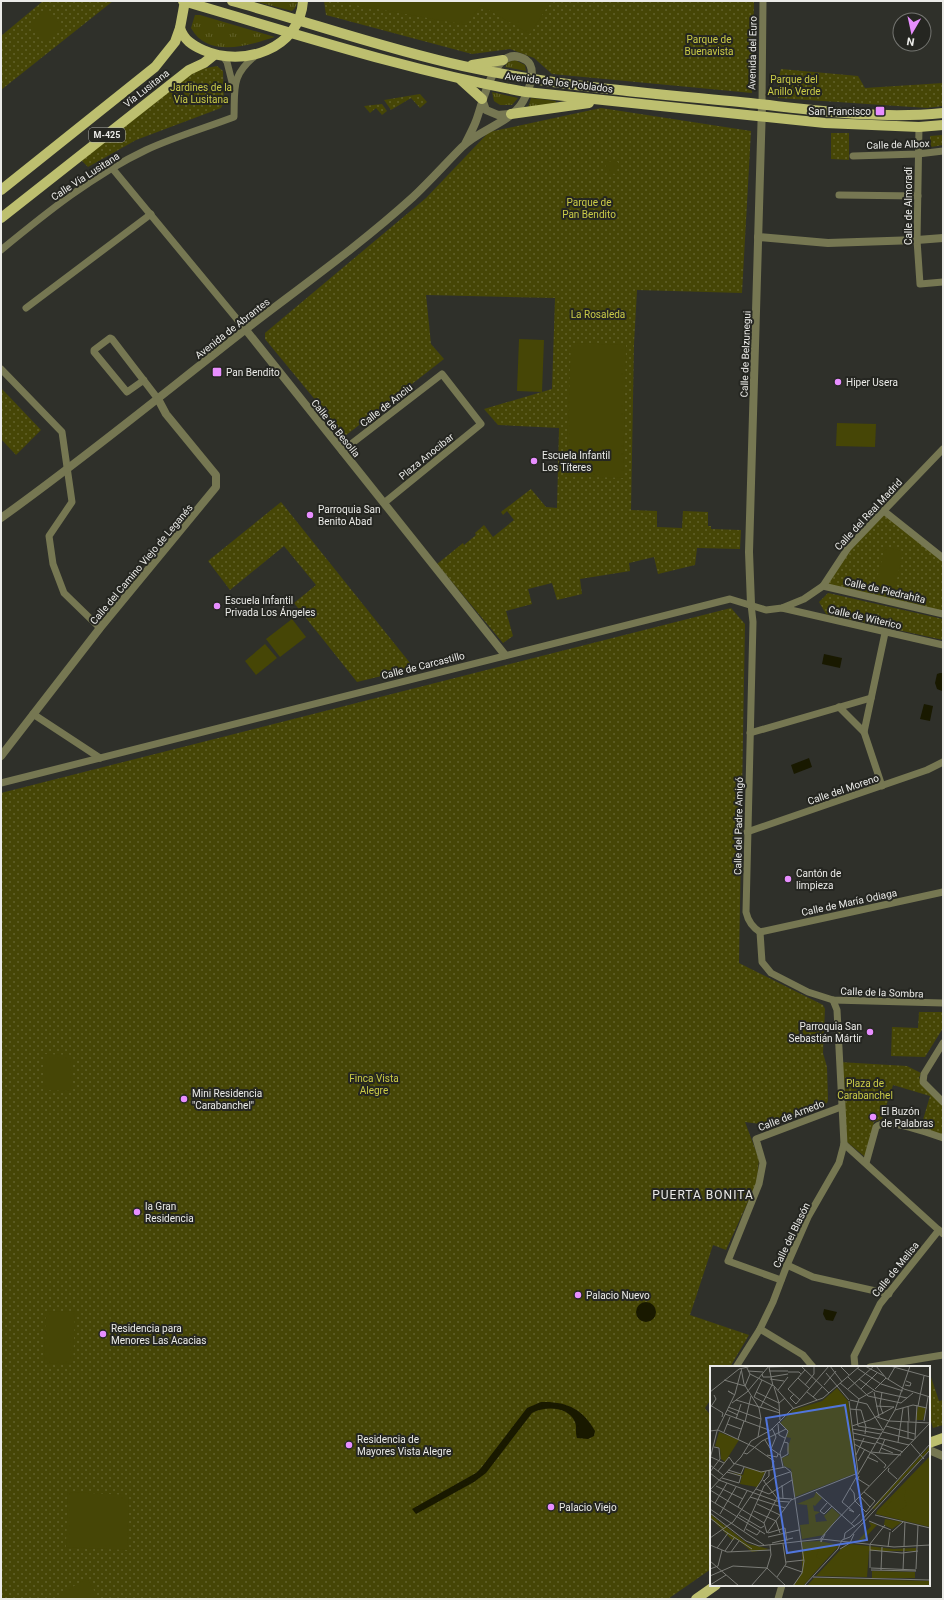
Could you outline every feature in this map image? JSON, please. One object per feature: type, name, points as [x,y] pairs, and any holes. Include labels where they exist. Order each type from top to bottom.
[{"type":"main road","name":"Avenida de los Poblados","points":[[184,1],[291,34],[488,86],[526,92],[832,124],[919,127],[943,125]]},
{"type":"main road","name":"Vía Lusitana","points":[[1,190],[155,67],[174,42],[180,28],[184,1]]},
{"type":"main road","name":"Avenida de los Poblados","points":[[232,1],[400,51],[462,66],[494,72],[532,76],[565,84],[830,113],[917,116],[943,113]]},
{"type":"main road","points":[[180,28],[185,38],[192,45],[218,55],[235,58],[256,55],[282,43],[291,34],[300,20],[304,1]]},
{"type":"main road","name":"Vía Lusitana","points":[[1,218],[189,70],[218,55]]},
{"type":"main road","points":[[462,66],[503,60]]},
{"type":"main road","points":[[459,79],[482,98]]},
{"type":"main road","points":[[512,114],[559,106],[614,101]]},
{"type":"main road","points":[[930,1443],[943,1438]]},
{"type":"main road","points":[[696,1599],[715,1586]]},
{"type":"street","name":"Avenida del Euro","points":[[762,105],[764,1]]},
{"type":"street","name":"Calle Vía Lusitana","points":[[218,55],[229,69],[235,92]]},
{"type":"street","name":"Calle Vía Lusitana","points":[[1,250],[40,218],[112,168],[147,150],[234,117],[237,76],[244,65],[256,55]]},
{"type":"street","points":[[503,60],[513,57],[526,61],[532,67],[532,76]]},
{"type":"street","name":"Avenida de Abrantes","points":[[465,144],[476,121],[482,98],[494,72],[503,60]]},
{"type":"street","name":"Avenida de Abrantes","points":[[1,518],[68,470],[112,434],[362,241],[414,196],[465,144],[512,114],[521,105],[532,76]]},
{"type":"street","points":[[482,98],[486,110],[498,115],[512,114]]},
{"type":"street","name":"Calle de Belzunegui","points":[[751,604],[749,552],[762,105]]},
{"type":"street","name":"Calle de Almoradí","points":[[919,127],[917,240],[920,284],[943,282]]},
{"type":"street","name":"Calle de Albox","points":[[853,156],[918,154],[943,151]]},
{"type":"street","name":"Calle de Besolla","points":[[112,168],[246,330],[505,655]]},
{"type":"street","points":[[839,195],[918,196]]},
{"type":"street","points":[[26,308],[150,214]]},
{"type":"street","points":[[758,237],[828,243],[943,238]]},
{"type":"street","name":"Calle del Camino Viejo de Leganés","points":[[1,756],[100,628],[216,487],[216,476],[166,414],[158,399],[144,380],[112,339],[110,338],[94,350],[94,352],[127,392],[144,380]]},
{"type":"street","points":[[1,369],[62,432],[72,502],[49,536],[53,564],[64,593],[100,628]]},
{"type":"street","name":"Calle de Anciu","points":[[342,451],[442,374],[481,424]]},
{"type":"street","name":"Plaza Anocibar","points":[[384,503],[481,424]]},
{"type":"street","name":"Calle del Real Madrid","points":[[766,610],[782,608],[804,599],[823,586],[848,548],[943,449]]},
{"type":"street","points":[[884,511],[943,558]]},
{"type":"street","name":"Calle de Piedrahíta","points":[[823,586],[943,614]]},
{"type":"street","name":"Calle de Carcastillo","points":[[1,783],[730,599],[751,604],[766,610]]},
{"type":"street","name":"Calle del Padre Amigó","points":[[751,604],[753,622],[746,912],[748,921],[760,932]]},
{"type":"street","name":"Calle de Witerico","points":[[782,608],[885,633],[943,645]]},
{"type":"street","points":[[864,732],[885,633]]},
{"type":"street","points":[[750,733],[871,698]]},
{"type":"street","points":[[839,707],[864,732],[882,786]]},
{"type":"street","points":[[33,714],[100,758]]},
{"type":"street","name":"Calle del Moreno","points":[[748,832],[927,770],[943,762]]},
{"type":"street","name":"Calle de María Odiaga","points":[[760,932],[943,892]]},
{"type":"street","points":[[760,932],[762,962],[771,972],[808,992],[833,1000]]},
{"type":"street","name":"Calle de la Sombra","points":[[841,1107],[837,1010],[833,1000],[943,1003]]},
{"type":"street","points":[[943,1043],[924,1074],[923,1082],[943,1102]]},
{"type":"street","name":"Calle del Blasón","points":[[737,1366],[760,1329],[773,1302],[808,1217],[839,1163],[844,1144],[841,1107]]},
{"type":"street","name":"Calle de Arnedo","points":[[781,1280],[728,1261],[759,1184],[763,1163],[756,1139],[841,1107]]},
{"type":"street","points":[[866,1163],[876,1127],[879,1124],[887,1123],[922,1130],[943,1138]]},
{"type":"street","points":[[844,1144],[941,1232]]},
{"type":"street","name":"Calle de Melisa","points":[[854,1366],[854,1356],[880,1304],[941,1232]]},
{"type":"street","points":[[787,1265],[813,1277],[889,1294]]},
{"type":"street","points":[[760,1329],[803,1355],[812,1366]]},
{"type":"street","points":[[876,1366],[943,1355]]},
{"type":"street","points":[[930,1450],[943,1456]]},
{"type":"street","points":[[778,1599],[782,1586]]},
{"type":"green space","points":[[43,1],[113,1],[1,90],[1,36]]},
{"type":"green space","points":[[253,1],[298,1],[292,11]]},
{"type":"green space","name":"Parque de Buenavista","points":[[324,1],[754,1],[752,93],[552,74],[534,58],[510,49],[472,54],[326,15]]},
{"type":"green space","points":[[551,1],[530,34],[480,5],[467,25],[338,2]]},
{"type":"green space","points":[[47,9],[63,28],[45,44],[28,25]]},
{"type":"green space","points":[[195,15],[200,15],[275,37],[241,46],[218,47],[208,44],[198,38],[191,28]]},
{"type":"green space","points":[[515,60],[525,65],[526,71],[505,67],[508,62]]},
{"type":"green space","name":"Jardines de la Vía Lusitana","points":[[217,66],[223,71],[224,102],[221,108],[136,140],[88,167],[80,159],[195,70]]},
{"type":"green space","name":"Parque del Anillo Verde","points":[[781,69],[858,76],[865,88],[943,83],[943,106],[927,108],[778,98],[778,79]]},
{"type":"green space","points":[[492,92],[518,98],[512,105],[500,105],[494,101]]},
{"type":"green space","points":[[420,94],[427,102],[420,108],[411,98],[391,110],[384,100]]},
{"type":"green space","points":[[531,98],[556,101],[555,104],[528,108]]},
{"type":"green space","points":[[382,104],[387,111],[382,115],[376,108],[370,113],[364,106]]},
{"type":"green space","name":"Parque de Pan Bendito","points":[[601,108],[751,131],[742,293],[637,290],[634,344],[631,510],[657,511],[657,527],[682,528],[683,511],[708,512],[708,526],[711,526],[711,529],[741,530],[740,549],[697,548],[695,565],[658,574],[654,557],[629,563],[630,571],[580,579],[582,594],[557,600],[552,583],[528,589],[532,604],[506,611],[513,636],[503,643],[437,564],[463,543],[464,545],[476,535],[475,533],[484,525],[493,537],[514,520],[507,511],[503,515],[501,512],[531,489],[546,507],[557,508],[559,428],[498,425],[484,409],[552,389],[555,298],[426,295],[431,344],[444,359],[345,436],[265,339],[265,333],[426,198],[489,132]]},
{"type":"green space","points":[[831,133],[849,133],[849,160],[831,159]]},
{"type":"green space","points":[[943,135],[943,145],[931,147],[930,136]]},
{"type":"green space","points":[[606,161],[618,162],[617,174],[605,173]]},
{"type":"green space","points":[[519,339],[544,340],[542,392],[517,391]]},
{"type":"green space","points":[[571,343],[626,345],[623,478],[566,476]]},
{"type":"green space","points":[[1,388],[41,430],[16,455],[1,439]]},
{"type":"green space","points":[[837,423],[876,424],[875,447],[836,446]]},
{"type":"green space","points":[[281,502],[414,668],[357,682],[294,603],[316,585],[284,546],[230,590],[208,561]]},
{"type":"green space","points":[[884,511],[943,559],[943,614],[823,586],[848,548]]},
{"type":"green space","points":[[885,547],[903,551],[895,588],[876,584]]},
{"type":"green space","points":[[828,593],[943,619],[943,640],[826,614],[819,602]]},
{"type":"green space","name":"Finca Vista Alegre","points":[[731,608],[745,624],[739,963],[823,1005],[825,1009],[823,1053],[827,1067],[828,1100],[827,1103],[769,1125],[745,1122],[759,1159],[757,1182],[726,1250],[713,1245],[690,1315],[749,1335],[731,1366],[710,1366],[710,1400],[705,1408],[710,1415],[710,1570],[668,1599],[1,1599],[1,793]]},
{"type":"green space","points":[[292,619],[306,637],[280,657],[266,639]]},
{"type":"green space","points":[[265,644],[277,658],[256,675],[245,661]]},
{"type":"green space","points":[[919,1012],[943,1012],[943,1028],[925,1057],[891,1056],[892,1027],[918,1028]]},
{"type":"green space","points":[[43,1054],[71,1055],[71,1091],[43,1090]]},
{"type":"green space","name":"Plaza de Carabanchel","points":[[839,1062],[907,1066],[921,1073],[919,1078],[943,1102],[943,1138],[920,1130],[930,1096],[893,1085],[882,1119],[874,1122],[865,1157],[846,1141]]},
{"type":"green space","points":[[46,1311],[75,1312],[73,1364],[44,1363]]},
{"type":"green space","points":[[930,1374],[939,1401],[943,1400],[943,1425],[933,1428],[930,1418]]},
{"type":"green space","points":[[68,1492],[129,1495],[127,1550],[66,1547]]},
{"type":"green space","points":[[87,1578],[99,1599],[53,1599]]},
{"type":"shaded area","points":[[824,654],[842,658],[840,668],[822,664]]},
{"type":"shaded area","points":[[943,673],[942,691],[937,689],[935,683],[937,674]]},
{"type":"shaded area","points":[[924,704],[933,706],[930,721],[920,719]]},
{"type":"shaded area","points":[[809,758],[812,767],[794,774],[791,765]]},
{"type":"shaded area","points":[[646,1302],[653,1305],[656,1312],[653,1319],[646,1322],[639,1319],[636,1312],[639,1305]]},
{"type":"shaded area","points":[[824,1309],[837,1312],[833,1321],[826,1320],[823,1314]]},
{"type":"shaded area","points":[[541,1402],[558,1403],[573,1408],[590,1423],[595,1431],[594,1436],[588,1439],[577,1438],[575,1422],[572,1417],[562,1410],[543,1409],[532,1413],[486,1473],[474,1482],[416,1514],[412,1509],[476,1473],[527,1408]]},
{"type":"place","name":"San Francisco","points":[[880,111]]},
{"type":"place","name":"Pan Bendito","points":[[217,372]]},
{"type":"place","name":"Hiper Usera","points":[[838,382]]},
{"type":"place","name":"Escuela Infantil Los Títeres","points":[[534,461]]},
{"type":"place","name":"Parroquia San Benito Abad","points":[[310,515]]},
{"type":"place","name":"Escuela Infantil Privada Los Ángeles","points":[[217,606]]},
{"type":"place","name":"Cantón de limpieza","points":[[788,879]]},
{"type":"place","name":"Parroquia San Sebastián Mártir","points":[[870,1032]]},
{"type":"place","name":"Mini Residencia \"Carabanchel\"","points":[[184,1099]]},
{"type":"place","name":"El Buzón de Palabras","points":[[873,1117]]},
{"type":"place","name":"la Gran Residencia","points":[[137,1212]]},
{"type":"place","name":"Palacio Nuevo","points":[[578,1295]]},
{"type":"place","name":"Residencia para Menores Las Acacias","points":[[103,1334]]},
{"type":"place","name":"Residencia de Mayores Vista Alegre","points":[[349,1445]]},
{"type":"place","name":"Palacio Viejo","points":[[551,1507]]},
{"type":"district","name":"PUERTA BONITA","points":[[703,1195]]},
{"type":"park label","name":"La Rosaleda","points":[[598,314]]}]
